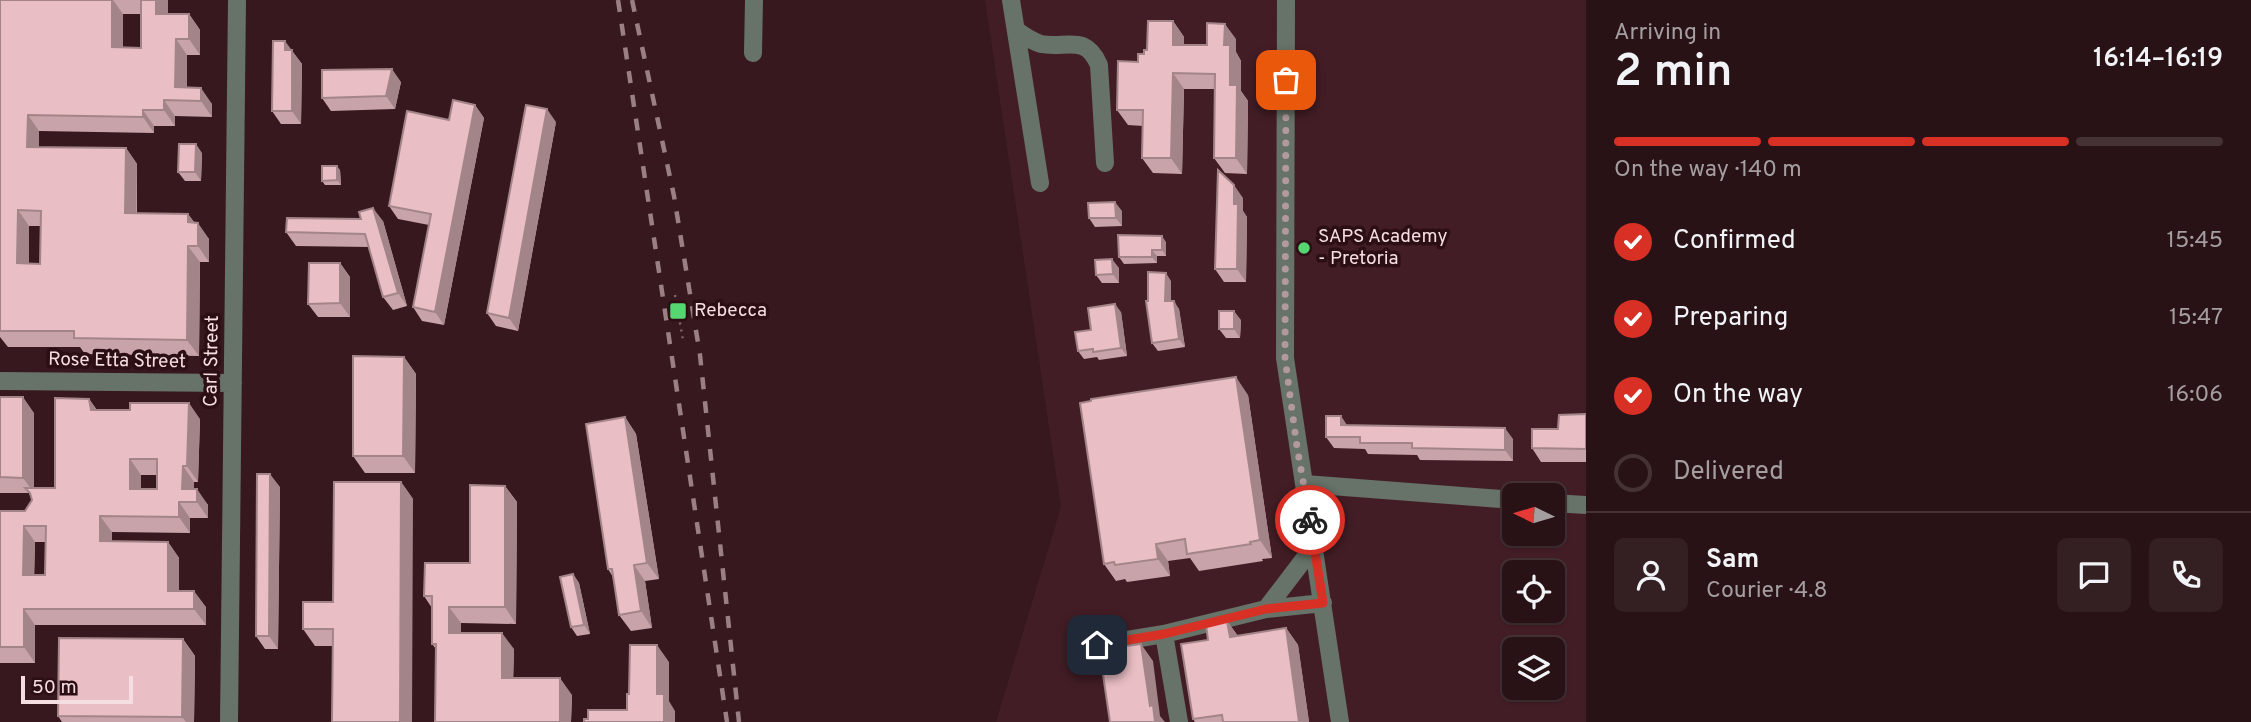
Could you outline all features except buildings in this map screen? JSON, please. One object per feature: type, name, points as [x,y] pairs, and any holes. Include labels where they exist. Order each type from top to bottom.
[{"type":"street","name":"Carl Street","points":[[229,722],[237,0]]},
{"type":"street","points":[[753,53],[754,0]]},
{"type":"street","points":[[1012,0],[1040,183]]},
{"type":"street","points":[[1286,0],[1285,358],[1340,722]]},
{"type":"street","points":[[1016,30],[1024,37],[1042,44],[1079,44],[1096,58],[1105,163]]},
{"type":"street","name":"Rose Etta Street","points":[[0,381],[233,383]]},
{"type":"street","points":[[1305,484],[1502,499]]},
{"type":"street","points":[[1565,503],[1586,505]]},
{"type":"street","points":[[1266,609],[1314,546]]},
{"type":"street","points":[[1097,645],[1164,634],[1266,609],[1323,603]]},
{"type":"street","points":[[1164,634],[1179,722]]},
{"type":"path","points":[[675,295],[683,340]]},
{"type":"path","points":[[678,319],[743,306]]},
{"type":"shaded area","name":"SAPS Academy - Pretoria","points":[[985,0],[1586,0],[1586,722],[996,722],[1061,507]]},
{"type":"railway","points":[[618,0],[727,722]]},
{"type":"railway","points":[[632,0],[674,196],[700,355],[739,722]]},
{"type":"way so far","points":[[1286,80],[1285,358],[1310,520]]},
{"type":"place","name":"SAPS Academy - Pretoria","points":[[1304,248]]},
{"type":"place","name":"Rebecca","points":[[678,311]]},
{"type":"route","points":[[1097,645],[1164,634],[1266,609],[1323,603],[1310,520]]}]
